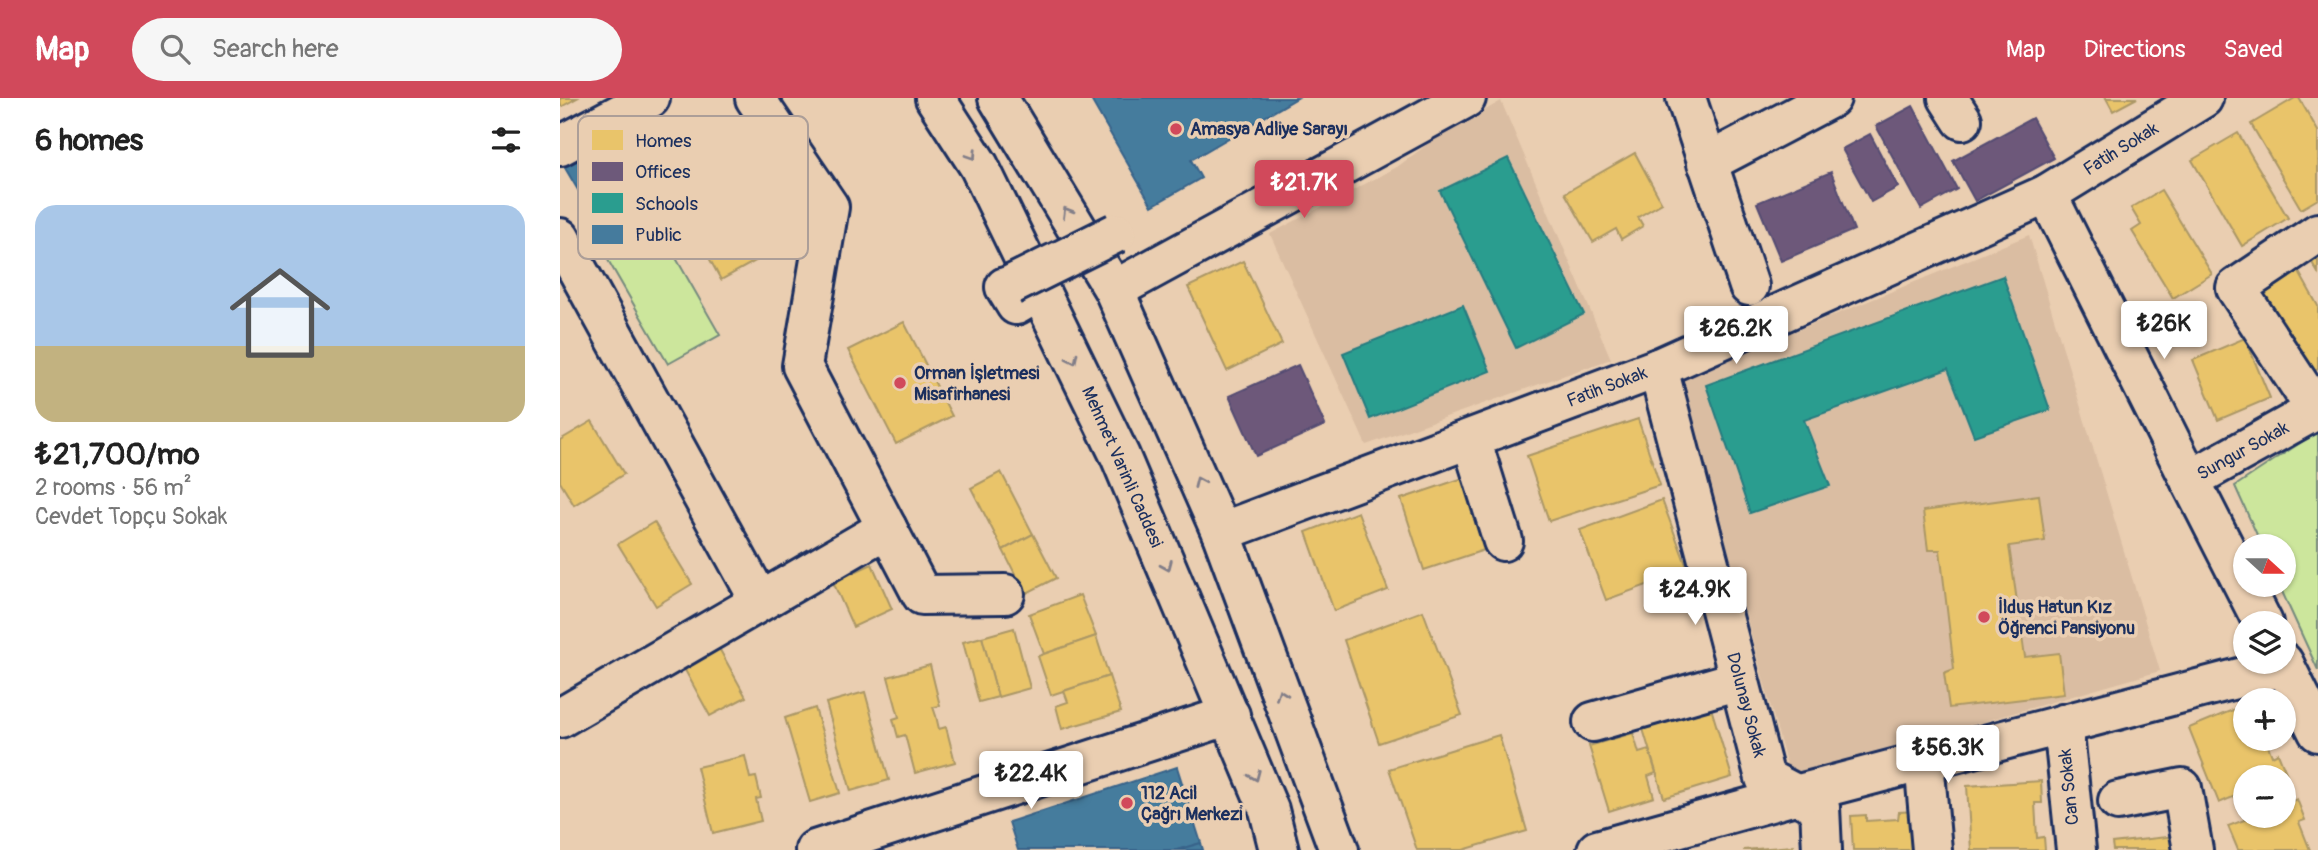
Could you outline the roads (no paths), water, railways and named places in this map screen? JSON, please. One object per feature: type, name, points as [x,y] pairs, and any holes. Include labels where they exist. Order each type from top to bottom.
[{"type":"street","points":[[616,116],[650,98]]},
{"type":"street","points":[[755,98],[767,116]]},
{"type":"street","name":"Mehmet Varinli Caddesi","points":[[935,98],[979,166],[1019,288],[1120,456],[1269,810],[1279,850]]},
{"type":"street","points":[[998,98],[1114,290],[1221,532],[1339,850]]},
{"type":"street","points":[[1114,290],[1466,98]]},
{"type":"street","points":[[1686,98],[1749,286]]},
{"type":"street","points":[[1707,163],[1830,98]]},
{"type":"street","name":"Fatih Sokak","points":[[1221,532],[1658,368],[2048,194],[2203,98]]},
{"type":"street","points":[[560,146],[578,136]]},
{"type":"street","points":[[808,176],[829,207],[802,366],[922,595],[1005,594]]},
{"type":"street","name":"Sungur Sokak","points":[[2048,194],[2190,480],[2317,409]]},
{"type":"street","points":[[1019,288],[1116,233]]},
{"type":"street","points":[[2317,409],[2236,288],[2318,233]]},
{"type":"street","points":[[560,238],[760,601]]},
{"type":"street","name":"Dolunay Sokak","points":[[1658,368],[1765,778],[1821,807],[1822,850]]},
{"type":"street","points":[[1471,439],[1503,541]]},
{"type":"street","points":[[2190,480],[2257,611]]},
{"type":"street","points":[[560,718],[887,528]]},
{"type":"street","points":[[1608,848],[2247,674]]},
{"type":"street","points":[[2289,674],[2318,732]]},
{"type":"street","points":[[1592,722],[1739,680]]},
{"type":"street","points":[[815,850],[1230,715]]},
{"type":"street","name":"Can Sokak","points":[[2063,724],[2076,850]]},
{"type":"street","points":[[1924,761],[1933,850]]},
{"type":"street","points":[[2118,802],[2182,788],[2193,850]]},
{"type":"place","name":"Amasya Adliye Sarayı","points":[[1176,129]]},
{"type":"place","name":"Orman İşletmesi Misafirhanesi","points":[[900,383]]},
{"type":"place","name":"İlduş Hatun Kız Öğrenci Pansiyonu","points":[[1984,617]]},
{"type":"place","name":"112 Acil Çağrı Merkezi","points":[[1127,803]]}]
